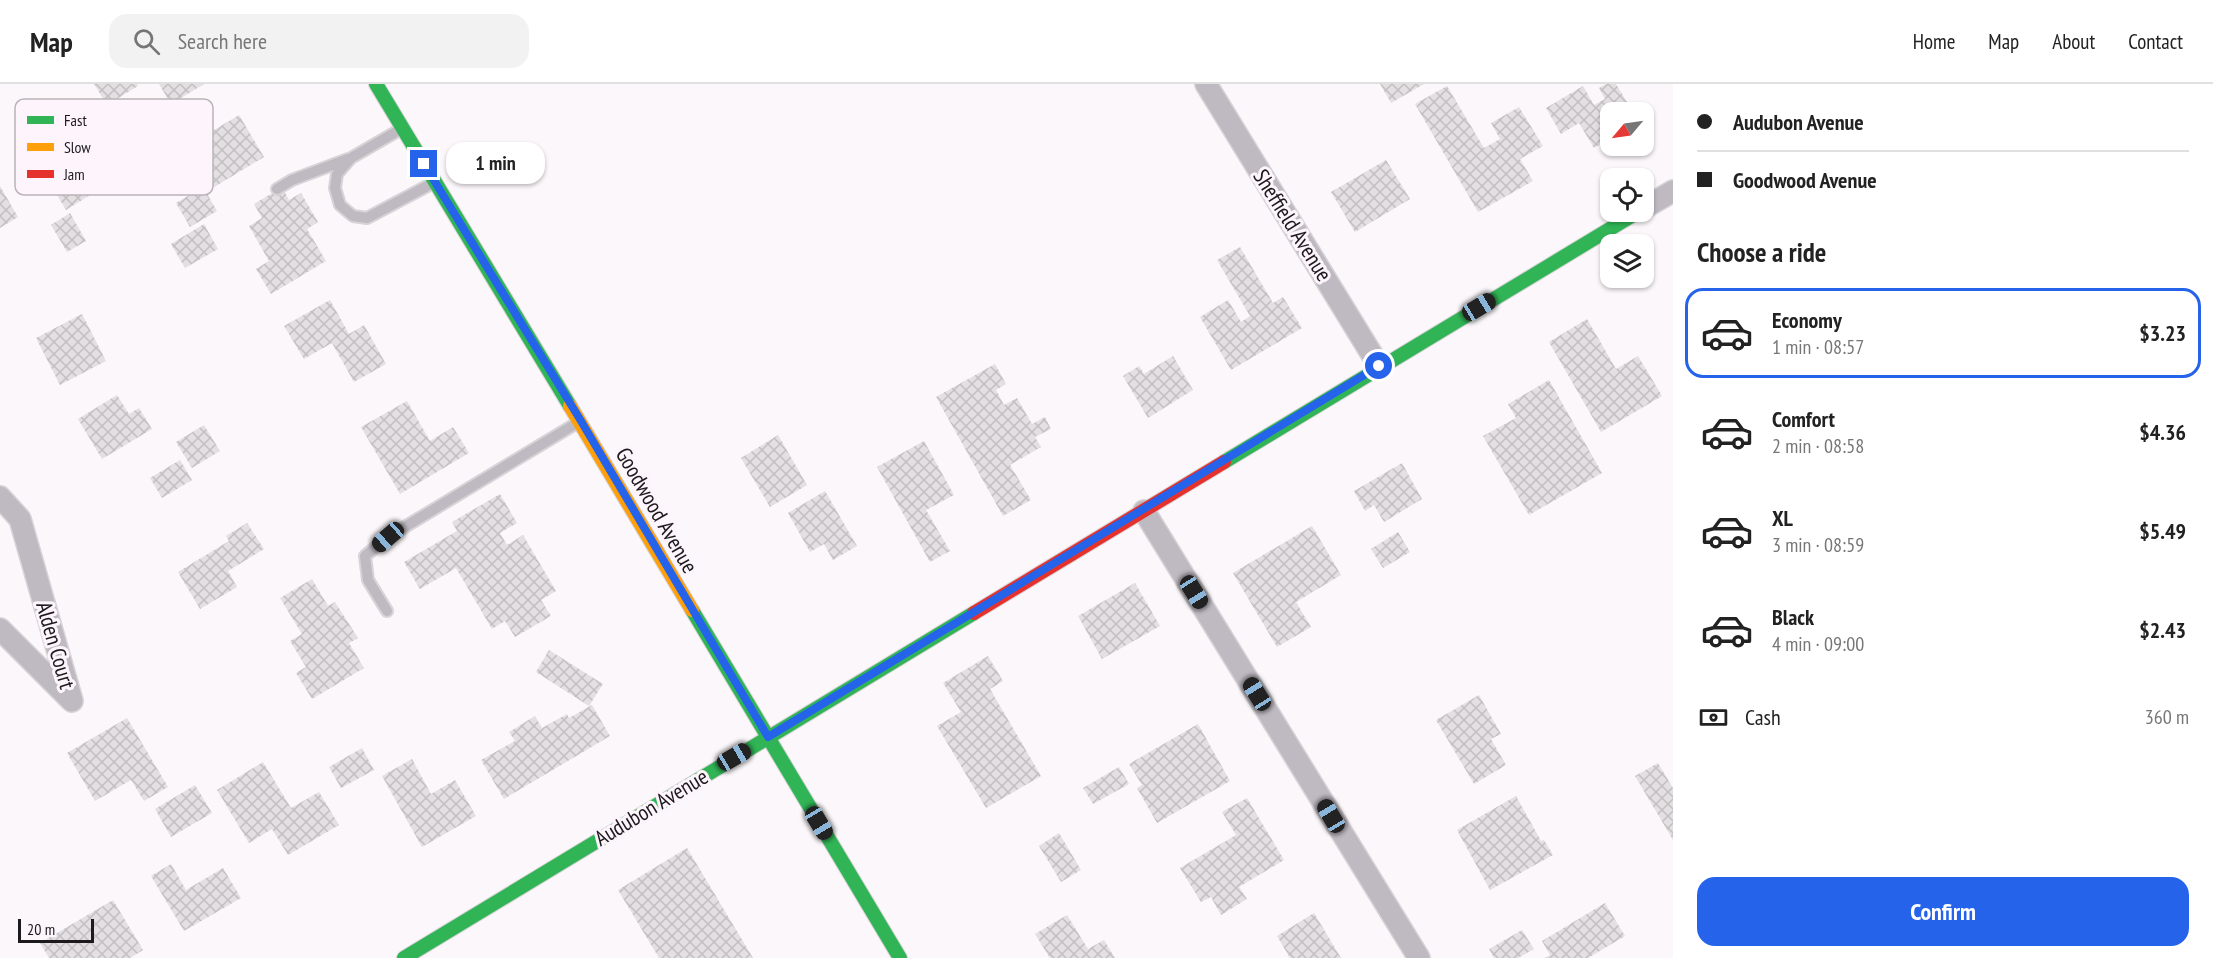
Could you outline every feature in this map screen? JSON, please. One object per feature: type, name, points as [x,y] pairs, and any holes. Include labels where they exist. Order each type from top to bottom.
[{"type":"street","name":"Goodwood Avenue","points":[[376,84],[581,421],[900,958]]},
{"type":"street","name":"Sheffield Avenue","points":[[1206,84],[1379,366]]},
{"type":"street","points":[[1654,202],[1673,190]]},
{"type":"street","name":"Audubon Avenue","points":[[404,958],[1144,511],[1379,366],[1621,222]]},
{"type":"street","name":"Alden Court","points":[[0,497],[20,519],[72,701],[0,629]]},
{"type":"street","points":[[1144,511],[1419,958]]},
{"type":"lane","points":[[277,189],[292,180],[351,158],[402,128]]},
{"type":"lane","points":[[351,158],[337,174],[335,188],[340,205],[353,216],[367,218],[435,182]]},
{"type":"lane","points":[[387,611],[368,580],[365,556],[388,537],[581,421]]},
{"type":"building","points":[[94,84],[137,84],[138,86],[117,99],[103,99]]},
{"type":"building","points":[[159,84],[204,84],[179,99],[168,99]]},
{"type":"building","points":[[1380,84],[1424,84],[1391,103]]},
{"type":"building","points":[[1606,84],[1616,84],[1627,102],[1600,102],[1600,144],[1594,148],[1579,123],[1561,134],[1546,108],[1583,86],[1594,105],[1605,99],[1599,88]]},
{"type":"building","points":[[1447,86],[1484,148],[1500,139],[1491,123],[1519,107],[1543,146],[1520,159],[1533,181],[1478,212],[1415,104]]},
{"type":"building","points":[[239,115],[264,157],[213,188],[213,131]]},
{"type":"building","points":[[1386,160],[1410,199],[1355,232],[1331,192]]},
{"type":"building","points":[[0,186],[18,217],[0,228]]},
{"type":"building","points":[[282,187],[289,200],[301,193],[318,222],[307,229],[326,261],[271,294],[256,269],[269,261],[249,226],[262,218],[254,204]]},
{"type":"building","points":[[57,195],[90,195],[66,210]]},
{"type":"building","points":[[190,195],[208,195],[217,211],[190,227],[176,203]]},
{"type":"building","points":[[70,213],[86,241],[67,252],[51,225]]},
{"type":"building","points":[[204,224],[218,249],[185,268],[171,244]]},
{"type":"building","points":[[1240,247],[1273,303],[1283,297],[1302,328],[1231,370],[1200,317],[1228,300],[1241,322],[1250,316],[1217,260]]},
{"type":"building","points":[[330,300],[349,334],[364,325],[386,364],[354,382],[332,343],[304,359],[284,326]]},
{"type":"building","points":[[82,314],[106,361],[60,385],[36,338]]},
{"type":"building","points":[[1587,319],[1616,369],[1638,356],[1662,396],[1601,432],[1549,342]]},
{"type":"building","points":[[1173,356],[1193,390],[1148,418],[1123,376],[1139,366],[1144,374]]},
{"type":"building","points":[[995,364],[1006,384],[996,390],[1004,405],[1017,398],[1032,424],[1045,417],[1051,429],[1035,437],[1041,447],[1010,465],[1031,500],[1003,516],[936,397]]},
{"type":"building","points":[[1549,380],[1602,473],[1529,515],[1483,436],[1516,418],[1508,404]]},
{"type":"building","points":[[117,395],[129,414],[139,408],[152,429],[102,459],[78,419]]},
{"type":"building","points":[[407,401],[430,441],[453,427],[469,453],[400,494],[361,427]]},
{"type":"building","points":[[204,425],[220,451],[192,468],[176,442]]},
{"type":"building","points":[[778,435],[807,485],[770,507],[741,458]]},
{"type":"building","points":[[924,441],[954,495],[926,510],[950,551],[930,562],[877,467]]},
{"type":"building","points":[[180,460],[192,480],[162,498],[150,478]]},
{"type":"building","points":[[1402,463],[1422,499],[1384,522],[1374,505],[1365,511],[1354,491]]},
{"type":"building","points":[[825,491],[857,546],[833,560],[824,544],[810,552],[788,513]]},
{"type":"building","points":[[500,494],[517,523],[500,533],[507,545],[523,535],[556,591],[541,600],[551,616],[515,637],[505,621],[492,629],[456,568],[420,589],[404,562],[457,531],[452,522]]},
{"type":"building","points":[[247,523],[264,549],[228,571],[237,587],[200,609],[178,572],[229,541],[226,536]]},
{"type":"building","points":[[1312,526],[1341,575],[1296,602],[1311,627],[1277,647],[1233,573]]},
{"type":"building","points":[[1398,532],[1410,552],[1383,568],[1371,549]]},
{"type":"building","points":[[312,579],[328,606],[335,602],[358,638],[349,643],[364,668],[312,699],[296,673],[306,667],[290,641],[302,634],[280,598]]},
{"type":"building","points":[[1135,583],[1160,626],[1102,659],[1078,616]]},
{"type":"building","points":[[549,650],[603,684],[589,706],[536,672]]},
{"type":"building","points":[[988,656],[1003,681],[990,689],[1041,776],[986,808],[937,726],[961,712],[943,683]]},
{"type":"building","points":[[1479,695],[1501,734],[1491,739],[1506,765],[1474,784],[1436,720]]},
{"type":"building","points":[[592,705],[610,736],[504,799],[481,760],[515,741],[509,732],[535,716],[542,728],[567,714],[569,718]]},
{"type":"building","points":[[127,718],[168,787],[144,801],[131,780],[95,801],[67,753]]},
{"type":"building","points":[[1198,724],[1230,781],[1157,823],[1137,788],[1142,785],[1129,764]]},
{"type":"building","points":[[362,748],[374,770],[341,788],[329,767]]},
{"type":"building","points":[[412,759],[431,794],[455,780],[476,816],[422,847],[382,776]]},
{"type":"building","points":[[263,762],[291,808],[319,792],[339,825],[288,855],[272,829],[249,843],[217,790]]},
{"type":"building","points":[[1658,763],[1673,788],[1673,840],[1635,776]]},
{"type":"building","points":[[1119,767],[1129,784],[1093,804],[1083,788]]},
{"type":"building","points":[[195,785],[212,813],[171,837],[155,809]]},
{"type":"building","points":[[1516,796],[1541,841],[1544,840],[1553,855],[1490,890],[1457,830]]},
{"type":"building","points":[[1247,798],[1284,860],[1239,887],[1247,899],[1221,915],[1211,897],[1201,902],[1180,868],[1236,835],[1222,812]]},
{"type":"building","points":[[1059,833],[1081,870],[1061,882],[1039,846]]},
{"type":"building","points":[[687,848],[753,958],[659,958],[618,890]]},
{"type":"building","points":[[171,864],[186,890],[223,868],[241,898],[184,931],[151,876]]},
{"type":"building","points":[[113,900],[143,950],[130,958],[49,958],[40,943]]},
{"type":"building","points":[[1605,903],[1625,936],[1588,958],[1545,958],[1550,955],[1542,941]]},
{"type":"building","points":[[1314,913],[1341,958],[1290,958],[1277,936]]},
{"type":"building","points":[[1067,915],[1088,949],[1104,940],[1115,958],[1050,958],[1035,934]]},
{"type":"building","points":[[1522,930],[1534,949],[1518,958],[1494,958],[1489,949]]},
{"type":"traffic: fast","points":[[376,84],[570,406]]},
{"type":"traffic: fast","points":[[1224,462],[1621,222]]},
{"type":"traffic: fast","points":[[692,610],[900,958]]},
{"type":"traffic: fast","points":[[404,958],[974,613]]},
{"type":"traffic: slow","points":[[570,406],[692,610]]},
{"type":"traffic: jam","points":[[974,613],[1224,462]]},
{"type":"route","points":[[424,164],[581,421],[695,618],[768,737],[1144,511],[1379,366]]}]
